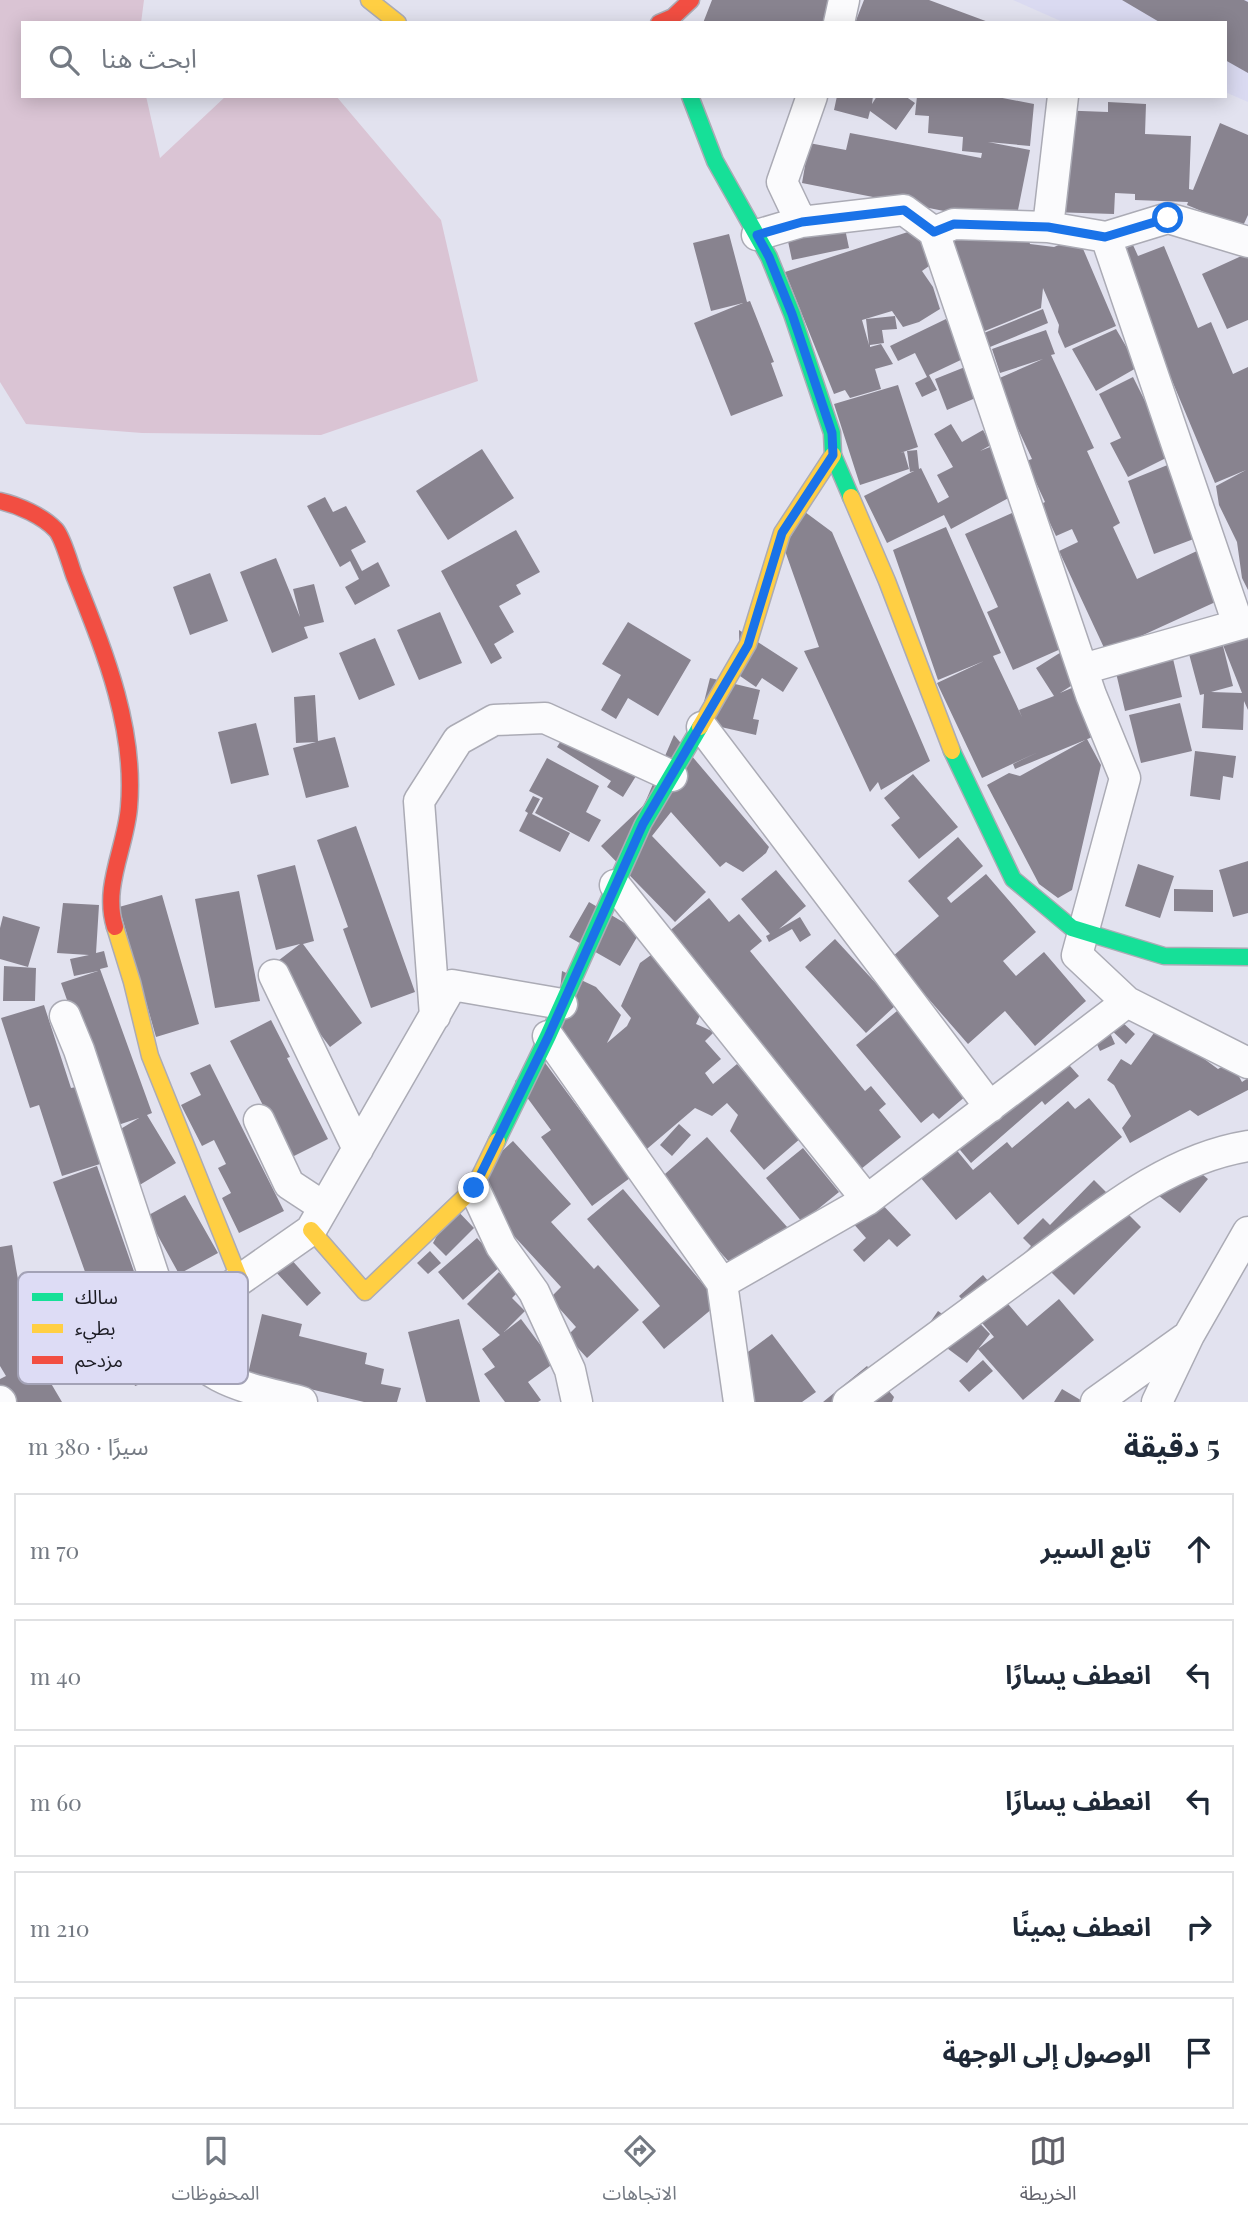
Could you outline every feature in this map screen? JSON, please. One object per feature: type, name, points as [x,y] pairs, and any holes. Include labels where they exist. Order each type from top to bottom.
[{"type":"street","points":[[369,0],[395,21]]},
{"type":"street","points":[[839,21],[844,0]]},
{"type":"street","points":[[691,98],[715,162],[769,257],[796,326],[832,433],[833,455],[887,581],[949,745],[1013,879],[1072,928],[1084,932],[1164,956],[1248,957]]},
{"type":"street","points":[[802,222],[782,182],[811,98]]},
{"type":"street","points":[[1048,227],[1063,98]]},
{"type":"street","points":[[757,235],[802,222],[904,210],[934,232],[1083,669],[1125,778],[1077,955],[1127,1002],[1248,1063]]},
{"type":"street","points":[[934,232],[954,224],[1048,227],[1105,237],[1168,218],[1248,242]]},
{"type":"street","points":[[1083,669],[1243,623],[1105,237]]},
{"type":"street","points":[[259,1120],[289,1184],[318,1219],[365,1292],[474,1188],[548,1037],[643,824],[748,645],[782,533],[833,455]]},
{"type":"street","points":[[0,501],[19,505],[57,531],[101,644],[128,738],[129,808],[116,861],[110,913],[132,982],[150,1056],[237,1272]]},
{"type":"street","points":[[435,1016],[419,801],[458,740],[494,720],[545,718],[672,776]]},
{"type":"street","points":[[702,727],[990,1107]]},
{"type":"street","points":[[615,885],[867,1200]]},
{"type":"street","points":[[274,975],[358,1149]]},
{"type":"street","points":[[248,1274],[318,1219],[452,985],[562,1004]]},
{"type":"street","points":[[722,1283],[867,1200],[1127,1002]]},
{"type":"street","points":[[65,1016],[79,1050],[152,1272]]},
{"type":"street","points":[[548,1037],[722,1283],[740,1402]]},
{"type":"street","points":[[848,1402],[1115,1204],[1218,1151],[1248,1146]]},
{"type":"street","points":[[474,1188],[501,1246],[534,1292],[570,1370],[577,1402]]},
{"type":"street","points":[[1157,1402],[1189,1335],[1248,1232]]},
{"type":"street","points":[[1096,1402],[1189,1335]]},
{"type":"street","points":[[235,1384],[302,1402]]},
{"type":"shaded area","points":[[0,0],[144,0],[141,21],[21,21],[21,98],[146,98],[160,158],[224,98],[338,98],[441,220],[478,381],[321,435],[142,433],[26,424],[0,382]]},
{"type":"shaded area","points":[[1013,0],[1248,0],[1248,102],[1227,93],[1227,21],[1060,21]]},
{"type":"building","points":[[712,0],[833,0],[825,21],[704,21]]},
{"type":"building","points":[[864,0],[929,0],[986,21],[856,21]]},
{"type":"building","points":[[1122,0],[1248,2],[1248,73],[1227,61],[1227,21],[1158,21]]},
{"type":"building","points":[[837,98],[873,98],[872,104],[876,98],[908,98],[915,103],[896,130],[870,111],[868,119],[834,110]]},
{"type":"building","points":[[917,98],[1002,98],[1034,104],[1030,146],[988,142],[1030,150],[1015,225],[802,183],[809,143],[846,150],[850,133],[981,158],[982,153],[962,151],[963,137],[928,133],[929,116],[915,115]]},
{"type":"building","points":[[1108,102],[1146,104],[1145,134],[1191,136],[1189,189],[1193,190],[1220,123],[1248,135],[1248,215],[1242,228],[1187,205],[1188,202],[1135,200],[1135,194],[1115,193],[1114,214],[1051,212],[1055,110],[1108,112]]},
{"type":"building","points":[[843,219],[849,248],[792,260],[786,232]]},
{"type":"building","points":[[914,230],[922,242],[929,266],[922,271],[933,287],[940,309],[919,322],[903,327],[892,311],[862,320],[869,345],[866,319],[895,316],[897,329],[882,330],[884,343],[870,345],[881,344],[893,364],[875,369],[881,389],[850,398],[845,390],[834,394],[785,272]]},
{"type":"building","points":[[729,234],[747,302],[750,301],[774,362],[771,363],[783,396],[731,416],[694,323],[743,303],[711,311],[693,243]]},
{"type":"building","points":[[951,234],[1028,238],[1030,244],[1054,247],[1078,237],[1116,326],[1065,348],[1058,332],[1059,325],[1043,288],[1041,308],[980,333],[948,257]]},
{"type":"building","points":[[1133,245],[1138,256],[1164,246],[1198,328],[1211,322],[1233,374],[1248,367],[1248,590],[1242,578],[1237,542],[1219,505],[1216,486],[1246,470],[1215,483],[1118,252]]},
{"type":"building","points":[[1248,253],[1248,320],[1227,329],[1202,274]]},
{"type":"building","points":[[1043,309],[1048,323],[990,347],[984,333]]},
{"type":"building","points":[[946,319],[965,358],[929,375],[937,390],[922,397],[915,383],[927,377],[915,353],[898,361],[890,346]]},
{"type":"building","points":[[1116,329],[1138,367],[1096,391],[1072,349]]},
{"type":"building","points":[[1046,330],[1055,354],[1051,355],[1094,448],[1087,451],[1120,523],[1113,527],[1137,579],[1199,550],[1222,599],[1106,652],[1059,551],[1078,542],[1072,529],[1056,536],[1041,504],[1045,502],[1026,461],[1032,459],[995,380],[1043,359],[1000,373],[992,349]]},
{"type":"building","points":[[965,367],[978,397],[947,410],[935,379]]},
{"type":"building","points":[[1133,377],[1172,455],[1128,477],[1110,443],[1121,438],[1099,394]]},
{"type":"building","points":[[898,385],[918,447],[900,453],[904,452],[909,469],[860,485],[834,404]]},
{"type":"building","points":[[951,424],[962,442],[983,430],[991,445],[980,451],[990,447],[1016,494],[951,529],[944,515],[887,543],[864,496],[914,471],[910,472],[907,451],[917,450],[919,469],[921,468],[938,503],[949,497],[937,475],[953,467],[934,434]]},
{"type":"building","points":[[482,449],[514,498],[448,540],[416,491]]},
{"type":"building","points":[[1170,464],[1199,537],[1154,554],[1128,481]]},
{"type":"building","points":[[325,497],[333,512],[346,506],[366,542],[351,550],[362,571],[378,562],[390,586],[355,605],[345,587],[359,579],[350,561],[340,567],[307,506]]},
{"type":"building","points":[[805,512],[832,532],[930,761],[881,790],[878,782],[870,792],[804,651],[819,647],[784,548]]},
{"type":"building","points":[[1012,513],[1072,644],[1013,670],[987,612],[998,607],[965,534]]},
{"type":"building","points":[[946,527],[1001,653],[993,656],[1022,717],[1019,710],[1054,696],[1036,668],[1066,649],[1085,677],[1060,693],[1081,684],[1102,733],[1015,769],[1013,764],[1038,752],[982,778],[937,683],[984,661],[938,680],[893,550]]},
{"type":"building","points":[[516,530],[540,572],[516,585],[521,594],[499,606],[514,632],[494,644],[502,658],[491,664],[441,571]]},
{"type":"building","points":[[276,558],[300,617],[293,589],[314,584],[324,622],[304,627],[308,638],[272,653],[240,572]]},
{"type":"building","points":[[210,573],[228,621],[190,635],[173,587]]},
{"type":"building","points":[[440,612],[462,663],[419,680],[397,630]]},
{"type":"building","points":[[628,622],[691,660],[658,716],[628,698],[616,719],[601,710],[621,675],[602,664]]},
{"type":"building","points":[[739,630],[798,668],[783,692],[762,678],[756,687],[740,676]]},
{"type":"building","points":[[1219,630],[1233,686],[1211,692],[1242,693],[1223,645],[1248,636],[1248,710],[1244,701],[1243,730],[1202,728],[1204,694],[1200,695],[1185,639]]},
{"type":"building","points":[[375,638],[395,685],[359,700],[339,653]]},
{"type":"building","points":[[1170,646],[1182,697],[1125,711],[1113,660]]},
{"type":"building","points":[[710,678],[760,690],[753,719],[759,720],[756,735],[699,722]]},
{"type":"building","points":[[315,695],[318,741],[335,737],[349,787],[306,798],[293,748],[316,742],[296,743],[294,697]]},
{"type":"building","points":[[1180,703],[1192,751],[1141,763],[1129,715]]},
{"type":"building","points":[[576,717],[646,760],[623,797],[607,787],[611,781],[557,747]]},
{"type":"building","points":[[256,723],[269,775],[231,784],[218,732]]},
{"type":"building","points":[[674,735],[769,847],[766,853],[743,872],[726,862],[720,867],[671,812],[652,836],[706,892],[675,922],[601,846],[644,805]]},
{"type":"building","points":[[1087,739],[1101,765],[1072,890],[1058,898],[1039,884],[987,785],[1009,773],[1020,776]]},
{"type":"building","points":[[1195,751],[1236,756],[1233,778],[1223,776],[1220,800],[1190,796]]},
{"type":"building","points":[[547,758],[599,786],[586,812],[601,820],[589,842],[535,813],[543,798],[529,791]]},
{"type":"building","points":[[913,774],[958,827],[919,859],[891,825],[900,818],[884,798]]},
{"type":"building","points":[[533,796],[540,799],[532,814],[570,833],[560,852],[519,831]]},
{"type":"building","points":[[356,826],[415,992],[371,1008],[343,929],[348,927],[317,840]]},
{"type":"building","points":[[958,837],[983,866],[947,898],[951,903],[986,874],[1036,932],[1003,961],[1016,976],[1044,952],[1086,1001],[1035,1046],[1005,1011],[968,1044],[892,957],[939,916],[908,881]]},
{"type":"building","points":[[1248,861],[1248,913],[1233,917],[1219,870]]},
{"type":"building","points":[[1138,864],[1174,876],[1160,918],[1125,906]]},
{"type":"building","points":[[295,865],[314,941],[303,944],[362,1023],[330,1047],[270,967],[300,944],[276,950],[257,875]]},
{"type":"building","points":[[776,870],[806,906],[779,929],[800,917],[811,935],[800,942],[792,929],[769,942],[766,936],[770,934],[741,899]]},
{"type":"building","points":[[1174,889],[1213,890],[1213,912],[1174,911]]},
{"type":"building","points":[[239,891],[260,1001],[215,1008],[195,899]]},
{"type":"building","points":[[162,895],[199,1024],[156,1037],[119,907]]},
{"type":"building","points":[[709,898],[729,922],[739,914],[762,941],[750,951],[865,1091],[871,1086],[886,1104],[879,1110],[901,1137],[861,1169],[667,933]]},
{"type":"building","points":[[589,902],[640,932],[620,966],[569,937]]},
{"type":"building","points":[[63,903],[99,905],[96,953],[104,951],[108,967],[100,969],[152,1113],[147,1115],[176,1163],[138,1186],[107,1137],[139,1118],[112,1127],[61,983],[98,971],[74,976],[70,959],[89,955],[57,953]]},
{"type":"building","points":[[3,916],[40,927],[28,967],[0,959],[0,928]]},
{"type":"building","points":[[835,939],[896,1005],[866,1033],[805,967]]},
{"type":"building","points":[[651,955],[701,1013],[696,1024],[714,1032],[705,1041],[721,1059],[705,1073],[713,1084],[737,1064],[801,1138],[764,1170],[730,1131],[738,1115],[727,1103],[712,1116],[695,1108],[641,1154],[621,1130],[626,1119],[619,1115],[555,1042],[562,971],[596,987],[621,1015],[607,1043],[627,1026],[631,1018],[621,1006],[640,963]]},
{"type":"building","points":[[4,966],[36,968],[35,1001],[3,1001]]},
{"type":"building","points":[[44,1005],[71,1088],[76,1087],[100,1164],[62,1176],[39,1105],[30,1108],[1,1018]]},
{"type":"building","points":[[1106,1007],[1135,1034],[1126,1044],[1107,1026],[1115,1044],[1100,1051],[1095,1040]]},
{"type":"building","points":[[897,1011],[967,1095],[939,1119],[933,1113],[921,1123],[856,1045]]},
{"type":"building","points":[[271,1020],[328,1139],[290,1158],[230,1041]]},
{"type":"building","points":[[1159,1026],[1218,1069],[1227,1064],[1236,1071],[1242,1082],[1248,1078],[1248,1090],[1198,1116],[1190,1110],[1130,1143],[1122,1128],[1131,1116],[1114,1085],[1107,1080],[1121,1059],[1131,1065]]},
{"type":"building","points":[[1052,1046],[1079,1076],[1045,1105],[1042,1101],[971,1163],[945,1132]]},
{"type":"building","points":[[543,1060],[630,1178],[592,1206],[541,1137],[551,1130],[515,1081]]},
{"type":"building","points":[[210,1064],[284,1211],[239,1233],[222,1198],[231,1193],[218,1168],[226,1164],[214,1140],[202,1146],[181,1105],[201,1095],[190,1073]]},
{"type":"building","points":[[1089,1098],[1122,1137],[1018,1225],[990,1192],[956,1220],[905,1159],[940,1130],[973,1170],[1007,1142],[1012,1148],[1068,1101],[1075,1109]]},
{"type":"building","points":[[679,1124],[691,1135],[672,1156],[660,1145]]},
{"type":"building","points":[[707,1137],[788,1228],[738,1272],[657,1181]]},
{"type":"building","points":[[513,1141],[571,1204],[551,1222],[594,1269],[598,1265],[639,1310],[587,1358],[567,1336],[576,1327],[550,1298],[561,1287],[466,1184]]},
{"type":"building","points":[[803,1148],[839,1192],[802,1222],[766,1178]]},
{"type":"building","points":[[1186,1161],[1208,1179],[1180,1213],[1158,1195]]},
{"type":"building","points":[[97,1166],[134,1272],[85,1272],[53,1182]]},
{"type":"building","points":[[1094,1180],[1141,1227],[1074,1295],[1048,1269],[1019,1259],[1031,1246],[1023,1238],[1043,1218],[1050,1225]]},
{"type":"building","points":[[864,1185],[911,1235],[897,1247],[889,1239],[864,1262],[853,1250],[866,1238],[852,1222]]},
{"type":"building","points":[[623,1189],[719,1303],[664,1349],[642,1322],[660,1306],[587,1219]]},
{"type":"building","points":[[185,1195],[218,1253],[178,1272],[147,1216]]},
{"type":"building","points":[[453,1206],[474,1228],[446,1256],[433,1243]]},
{"type":"building","points":[[477,1238],[502,1265],[463,1300],[438,1272]]},
{"type":"building","points":[[12,1245],[18,1280],[18,1384],[51,1384],[62,1402],[10,1402],[0,1385],[0,1379],[6,1376],[0,1366],[0,1247]]},
{"type":"building","points":[[430,1251],[441,1263],[428,1274],[417,1263]]},
{"type":"building","points":[[290,1258],[321,1293],[307,1306],[275,1271]]},
{"type":"building","points":[[499,1272],[518,1292],[512,1298],[525,1311],[504,1332],[521,1319],[554,1363],[528,1382],[541,1400],[538,1402],[505,1402],[484,1374],[495,1367],[482,1349],[500,1335],[467,1304]]},
{"type":"building","points":[[983,1275],[1027,1326],[1059,1299],[1094,1340],[1023,1400],[978,1349],[994,1337],[959,1296]]},
{"type":"building","points":[[967,1310],[990,1334],[967,1363],[924,1331],[938,1311],[968,1332]]},
{"type":"building","points":[[262,1314],[302,1324],[299,1336],[367,1353],[365,1364],[384,1369],[381,1384],[401,1388],[397,1402],[364,1402],[248,1374]]},
{"type":"building","points":[[459,1319],[480,1402],[426,1402],[408,1332]]},
{"type":"building","points":[[772,1334],[816,1392],[802,1402],[750,1402],[725,1369]]},
{"type":"building","points":[[983,1360],[993,1371],[969,1392],[959,1381]]},
{"type":"building","points":[[867,1366],[894,1397],[892,1402],[823,1402]]},
{"type":"building","points":[[1062,1389],[1084,1402],[1054,1402]]},
{"type":"traffic: fast","points":[[691,98],[715,161],[769,257],[792,314],[832,433],[833,455],[851,497]]},
{"type":"traffic: fast","points":[[497,1141],[548,1036],[643,824],[700,727]]},
{"type":"traffic: fast","points":[[952,751],[1013,879],[1072,928],[1164,956],[1248,957]]},
{"type":"traffic: slow","points":[[369,0],[395,21]]},
{"type":"traffic: slow","points":[[700,727],[748,644],[782,533],[833,455]]},
{"type":"traffic: slow","points":[[851,497],[887,581],[952,751]]},
{"type":"traffic: slow","points":[[115,927],[150,1056],[237,1272]]},
{"type":"traffic: slow","points":[[311,1230],[365,1292],[474,1188],[497,1141]]},
{"type":"traffic: jam","points":[[664,21],[673,17],[691,0]]},
{"type":"traffic: jam","points":[[0,501],[37,516],[59,534],[115,688],[130,777],[127,822],[111,897],[115,927]]},
{"type":"route","points":[[474,1188],[548,1037],[643,824],[748,645],[782,533],[833,455],[832,433],[792,314],[757,235],[802,222],[904,210],[934,232],[954,224],[1048,227],[1105,237],[1168,218]]}]
